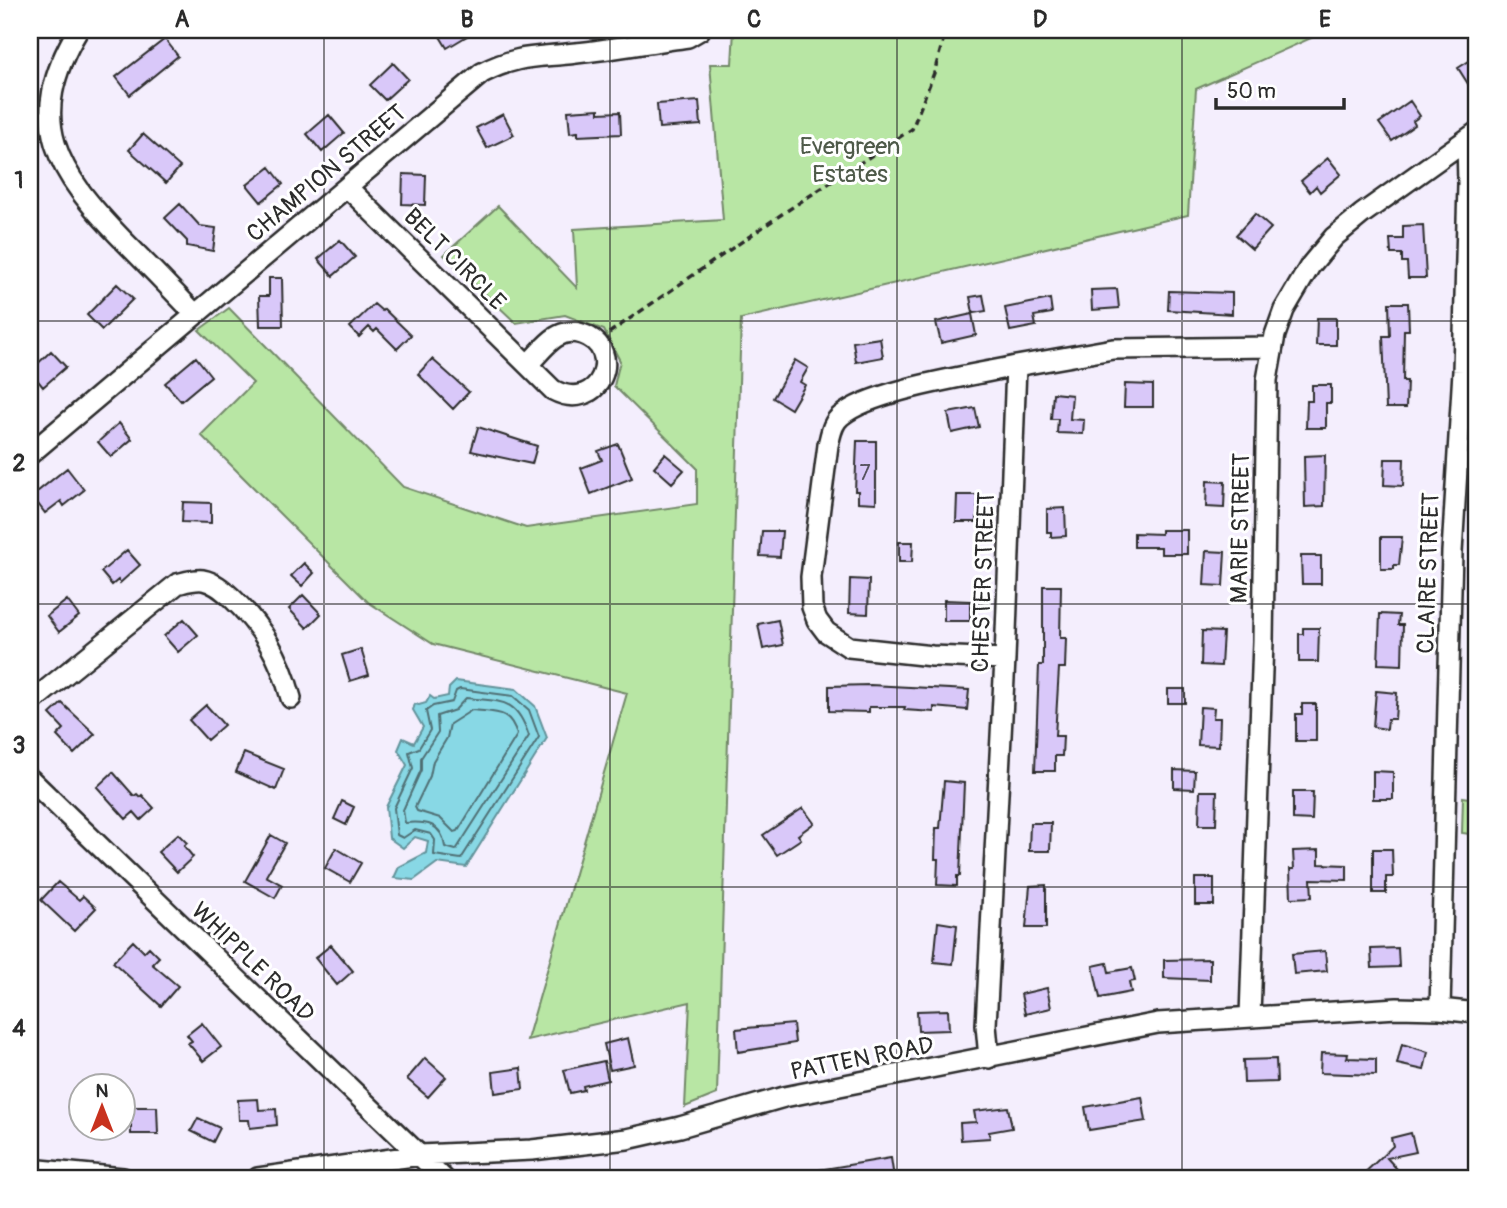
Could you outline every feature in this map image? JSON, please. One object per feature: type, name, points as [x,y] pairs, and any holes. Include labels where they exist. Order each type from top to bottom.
[{"type":"street","points":[[78,30],[61,60],[52,91],[50,120],[59,158],[76,188],[100,217],[195,314]]},
{"type":"street","name":"CHAMPION STREET","points":[[30,454],[482,73],[505,61],[535,55],[573,54],[688,37],[699,30]]},
{"type":"street","name":"MARIE STREET","points":[[1250,1016],[1263,641],[1267,380],[1273,347],[1284,310],[1310,266],[1335,237],[1362,214],[1472,136]]},
{"type":"street","name":"CLAIRE STREET","points":[[1440,1009],[1452,552],[1472,136]]},
{"type":"street","name":"BELT CIRCLE","points":[[348,188],[554,390],[563,395],[584,395],[600,381],[605,361],[596,342]]},
{"type":"street","points":[[528,364],[549,343],[567,333],[577,333],[596,342]]},
{"type":"street","points":[[1005,659],[932,656],[849,647],[827,632],[817,620],[812,607],[811,577],[828,444],[832,428],[840,416],[874,399],[1016,366],[1113,349],[1273,347]]},
{"type":"street","name":"CHESTER STREET","points":[[989,1058],[986,1025],[1005,659],[1016,366]]},
{"type":"street","points":[[30,703],[177,584],[203,580],[216,585],[253,620],[271,643],[284,670],[291,698]]},
{"type":"street","name":"WHIPPLE ROAD","points":[[30,779],[443,1178]]},
{"type":"street","name":"PATTEN ROAD","points":[[258,1178],[420,1155],[532,1150],[627,1139],[662,1132],[785,1097],[1133,1027],[1186,1020],[1396,1008],[1477,1013]]},
{"type":"street","points":[[30,1169],[124,1178]]},
{"type":"path","points":[[596,342],[782,214],[912,129],[934,73],[946,30]]},
{"type":"green space","name":"Evergreen Estates","points":[[734,30],[1329,30],[1196,89],[1188,215],[741,319],[717,1094],[685,1107],[690,1002],[527,1040],[627,693],[433,644],[368,602],[201,435],[253,383],[199,330],[229,308],[403,487],[526,528],[697,504],[697,468],[614,386],[620,361],[604,330],[565,315],[516,323],[444,255],[498,206],[577,288],[574,229],[723,220],[710,64],[732,64]]},
{"type":"green space","points":[[1463,797],[1477,799],[1477,835],[1462,833]]},
{"type":"water","points":[[456,681],[516,689],[535,706],[547,738],[466,867],[437,863],[414,880],[394,878],[399,867],[426,853],[428,841],[415,837],[403,848],[389,838],[386,807],[407,765],[398,750],[403,738],[414,743],[423,727],[413,710],[415,704],[426,703],[430,696],[434,699],[448,696],[449,688]]},
{"type":"building","points":[[436,30],[477,30],[447,48]]},
{"type":"building","points":[[165,39],[178,56],[130,95],[116,77]]},
{"type":"building","points":[[1477,56],[1477,98],[1458,68]]},
{"type":"building","points":[[393,63],[408,79],[385,100],[370,85]]},
{"type":"building","points":[[699,101],[701,125],[659,128],[657,104]]},
{"type":"building","points":[[1410,101],[1420,116],[1413,121],[1415,125],[1392,141],[1379,123]]},
{"type":"building","points":[[599,109],[599,113],[620,112],[621,134],[578,136],[578,132],[570,133],[568,111]]},
{"type":"building","points":[[503,114],[514,135],[487,148],[476,128]]},
{"type":"building","points":[[329,115],[344,133],[322,152],[307,134]]},
{"type":"building","points":[[143,134],[180,167],[166,183],[129,150]]},
{"type":"building","points":[[1328,158],[1341,174],[1320,192],[1316,186],[1310,192],[1301,181]]},
{"type":"building","points":[[270,167],[283,184],[261,202],[247,185]]},
{"type":"building","points":[[403,174],[426,175],[425,205],[402,204]]},
{"type":"building","points":[[180,204],[200,226],[216,228],[213,251],[187,246],[187,241],[165,218]]},
{"type":"building","points":[[1255,214],[1271,228],[1252,249],[1236,235]]},
{"type":"building","points":[[1423,225],[1426,278],[1408,278],[1407,262],[1402,262],[1402,254],[1391,254],[1390,239],[1403,239],[1403,226]]},
{"type":"building","points":[[340,240],[355,257],[333,276],[318,259]]},
{"type":"building","points":[[269,278],[282,278],[283,326],[260,326],[259,296],[269,296]]},
{"type":"building","points":[[117,284],[133,299],[102,330],[87,315]]},
{"type":"building","points":[[1117,289],[1119,308],[1092,310],[1091,290]]},
{"type":"building","points":[[1169,291],[1232,293],[1232,314],[1168,310]]},
{"type":"building","points":[[983,295],[986,311],[973,313],[970,297]]},
{"type":"building","points":[[1050,299],[1052,313],[1034,316],[1036,326],[1010,331],[1005,308]]},
{"type":"building","points":[[1389,303],[1408,303],[1409,330],[1404,330],[1403,381],[1407,381],[1406,408],[1386,408],[1383,336],[1390,336]]},
{"type":"building","points":[[374,304],[382,311],[384,309],[411,335],[397,349],[377,329],[374,332],[369,327],[359,337],[350,327]]},
{"type":"building","points":[[972,314],[976,335],[941,343],[936,322]]},
{"type":"building","points":[[1317,318],[1336,318],[1336,345],[1316,345]]},
{"type":"building","points":[[880,338],[883,357],[856,362],[853,342]]},
{"type":"building","points":[[51,351],[66,367],[43,387],[30,371]]},
{"type":"building","points":[[196,357],[211,376],[181,401],[165,383]]},
{"type":"building","points":[[432,359],[469,392],[453,409],[418,374]]},
{"type":"building","points":[[795,360],[808,368],[800,382],[805,385],[791,409],[773,398]]},
{"type":"building","points":[[1125,384],[1153,385],[1153,407],[1124,407]]},
{"type":"building","points":[[1312,385],[1331,385],[1331,403],[1326,403],[1326,428],[1306,428],[1307,401],[1312,401]]},
{"type":"building","points":[[1053,393],[1072,395],[1070,419],[1084,420],[1083,434],[1057,433],[1058,419],[1051,419]]},
{"type":"building","points":[[975,408],[979,427],[952,433],[948,413]]},
{"type":"building","points":[[119,423],[132,439],[111,457],[98,442]]},
{"type":"building","points":[[478,427],[537,446],[532,464],[471,451]]},
{"type":"building","points":[[857,441],[876,441],[876,503],[858,502],[858,491],[855,491]]},
{"type":"building","points":[[618,444],[632,478],[591,494],[581,468],[602,460],[598,451]]},
{"type":"building","points":[[665,454],[684,470],[672,483],[654,467]]},
{"type":"building","points":[[1325,455],[1324,506],[1305,507],[1304,456]]},
{"type":"building","points":[[1385,459],[1404,459],[1403,486],[1384,485]]},
{"type":"building","points":[[67,468],[84,490],[64,506],[61,501],[45,513],[32,496]]},
{"type":"building","points":[[1207,481],[1225,482],[1224,508],[1206,507]]},
{"type":"building","points":[[957,495],[978,495],[977,522],[956,522]]},
{"type":"building","points":[[183,502],[211,503],[211,523],[182,522]]},
{"type":"building","points":[[1065,508],[1066,536],[1051,537],[1051,532],[1047,532],[1047,509]]},
{"type":"building","points":[[1161,530],[1187,530],[1187,554],[1161,554],[1161,547],[1134,547],[1134,533],[1161,534]]},
{"type":"building","points":[[762,531],[782,531],[780,557],[760,556]]},
{"type":"building","points":[[1381,537],[1402,537],[1399,565],[1394,565],[1394,569],[1381,569]]},
{"type":"building","points":[[899,542],[913,542],[912,562],[899,562]]},
{"type":"building","points":[[127,550],[140,565],[120,583],[118,580],[112,585],[101,572]]},
{"type":"building","points":[[1206,551],[1225,552],[1223,586],[1204,585]]},
{"type":"building","points":[[1301,556],[1321,556],[1321,584],[1302,584]]},
{"type":"building","points":[[304,563],[314,573],[302,586],[291,576]]},
{"type":"building","points":[[850,579],[869,580],[868,614],[849,613]]},
{"type":"building","points":[[1043,586],[1061,586],[1060,638],[1066,638],[1065,668],[1059,668],[1055,736],[1063,736],[1062,756],[1055,756],[1055,771],[1035,771],[1039,665],[1043,665]]},
{"type":"building","points":[[303,595],[321,614],[307,628],[289,609]]},
{"type":"building","points":[[67,600],[79,616],[59,632],[47,616]]},
{"type":"building","points":[[944,600],[970,601],[970,621],[944,621]]},
{"type":"building","points":[[1380,614],[1399,615],[1398,625],[1403,625],[1402,665],[1378,664]]},
{"type":"building","points":[[184,619],[198,635],[178,652],[164,636]]},
{"type":"building","points":[[778,620],[783,645],[763,649],[758,624]]},
{"type":"building","points":[[1303,628],[1319,628],[1318,662],[1299,662],[1299,634],[1303,634]]},
{"type":"building","points":[[1202,631],[1223,632],[1221,666],[1201,665]]},
{"type":"building","points":[[361,649],[369,675],[350,681],[342,655]]},
{"type":"building","points":[[870,685],[969,690],[967,710],[934,707],[934,712],[904,710],[905,707],[869,707],[869,712],[829,711],[829,686]]},
{"type":"building","points":[[1168,689],[1185,689],[1185,703],[1168,703]]},
{"type":"building","points":[[1376,691],[1397,693],[1395,719],[1388,719],[1387,729],[1373,727]]},
{"type":"building","points":[[62,703],[95,734],[74,754],[57,736],[64,729],[50,714]]},
{"type":"building","points":[[1302,704],[1316,704],[1316,741],[1296,741],[1296,714],[1302,714]]},
{"type":"building","points":[[206,705],[224,725],[207,740],[189,720]]},
{"type":"building","points":[[1200,707],[1214,708],[1213,718],[1220,718],[1219,746],[1198,745]]},
{"type":"building","points":[[244,753],[284,769],[276,790],[236,772]]},
{"type":"building","points":[[1174,770],[1195,771],[1194,789],[1174,788]]},
{"type":"building","points":[[1373,771],[1393,772],[1393,799],[1373,799]]},
{"type":"building","points":[[113,772],[134,796],[142,795],[154,808],[141,820],[134,812],[126,819],[97,787]]},
{"type":"building","points":[[944,781],[964,783],[960,876],[957,876],[957,886],[937,885],[936,828],[940,828]]},
{"type":"building","points":[[1200,791],[1217,791],[1216,825],[1199,825]]},
{"type":"building","points":[[1293,792],[1313,792],[1312,820],[1293,819]]},
{"type":"building","points":[[342,801],[354,807],[346,825],[334,819]]},
{"type":"building","points":[[803,808],[814,823],[798,835],[801,839],[777,855],[763,835]]},
{"type":"building","points":[[1030,823],[1051,823],[1050,851],[1029,851]]},
{"type":"building","points":[[178,834],[187,843],[184,846],[193,857],[177,872],[158,852]]},
{"type":"building","points":[[271,835],[285,843],[266,876],[282,885],[275,898],[245,881]]},
{"type":"building","points":[[336,848],[361,863],[350,882],[325,868]]},
{"type":"building","points":[[1373,849],[1392,849],[1393,877],[1386,877],[1386,893],[1373,893]]},
{"type":"building","points":[[1319,850],[1319,864],[1347,865],[1347,880],[1311,879],[1312,897],[1291,898],[1290,869],[1294,869],[1293,851]]},
{"type":"building","points":[[1195,878],[1214,878],[1214,905],[1195,905]]},
{"type":"building","points":[[58,882],[79,900],[83,896],[96,908],[74,931],[41,900]]},
{"type":"building","points":[[1046,885],[1046,928],[1026,928],[1030,886]]},
{"type":"building","points":[[938,922],[957,925],[953,964],[934,962]]},
{"type":"building","points":[[133,941],[144,952],[149,947],[159,957],[152,964],[178,986],[161,1006],[113,962]]},
{"type":"building","points":[[331,945],[353,971],[337,985],[315,958]]},
{"type":"building","points":[[1398,948],[1399,967],[1372,968],[1371,949]]},
{"type":"building","points":[[1325,951],[1327,971],[1294,974],[1292,954]]},
{"type":"building","points":[[1210,959],[1210,980],[1164,978],[1164,960]]},
{"type":"building","points":[[1107,963],[1109,972],[1132,968],[1135,981],[1129,982],[1131,992],[1100,998],[1093,966]]},
{"type":"building","points":[[1047,988],[1051,1008],[1025,1014],[1021,994]]},
{"type":"building","points":[[948,1010],[949,1030],[918,1031],[917,1011]]},
{"type":"building","points":[[202,1023],[221,1047],[203,1061],[188,1043],[192,1041],[187,1035]]},
{"type":"building","points":[[793,1024],[795,1043],[738,1052],[736,1029]]},
{"type":"building","points":[[628,1038],[634,1065],[610,1070],[604,1044]]},
{"type":"building","points":[[1402,1044],[1428,1052],[1424,1070],[1397,1064]]},
{"type":"building","points":[[1321,1053],[1348,1054],[1347,1058],[1376,1059],[1376,1075],[1320,1073]]},
{"type":"building","points":[[425,1058],[446,1077],[428,1097],[407,1079]]},
{"type":"building","points":[[1276,1059],[1277,1082],[1244,1083],[1243,1060]]},
{"type":"building","points":[[604,1061],[608,1080],[583,1086],[584,1090],[570,1093],[564,1070]]},
{"type":"building","points":[[521,1068],[523,1089],[495,1093],[493,1072]]},
{"type":"building","points":[[1142,1097],[1146,1121],[1089,1130],[1085,1107]]},
{"type":"building","points":[[258,1099],[259,1110],[276,1109],[277,1125],[250,1128],[249,1120],[239,1120],[238,1100]]},
{"type":"building","points":[[136,1107],[157,1107],[158,1134],[136,1134]]},
{"type":"building","points":[[1008,1107],[1012,1128],[989,1132],[990,1138],[961,1140],[960,1123],[976,1122],[974,1111]]},
{"type":"building","points":[[198,1118],[220,1128],[213,1142],[191,1131]]},
{"type":"building","points":[[1411,1133],[1416,1152],[1387,1158],[1397,1169],[1387,1178],[1359,1178],[1393,1146],[1391,1138]]},
{"type":"building","points":[[891,1158],[894,1178],[813,1178],[812,1171]]}]
